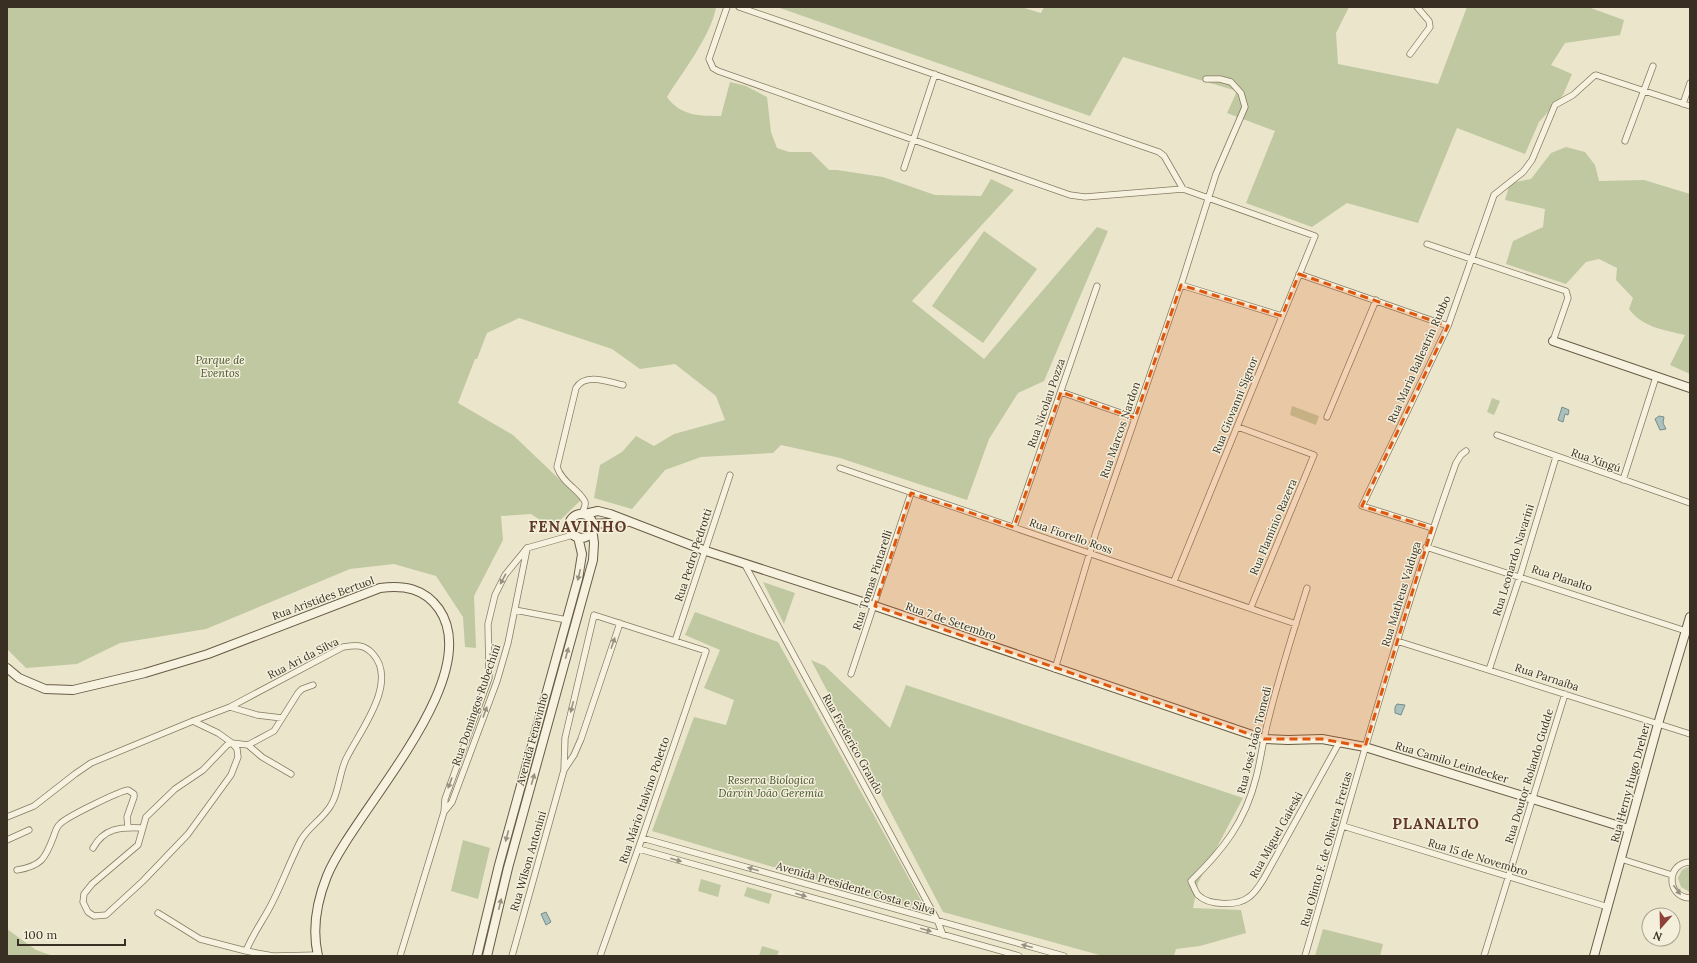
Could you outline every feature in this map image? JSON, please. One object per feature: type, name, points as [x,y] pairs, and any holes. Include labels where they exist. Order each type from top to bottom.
[{"type":"street","points":[[727,7],[709,59],[713,68],[718,71],[912,141],[1070,195],[1085,197],[1183,189],[1210,198]]},
{"type":"street","points":[[739,7],[1159,152],[1164,156],[1183,189]]},
{"type":"street","points":[[1410,54],[1430,27],[1429,21],[1417,7]]},
{"type":"street","points":[[1625,141],[1653,66]]},
{"type":"street","points":[[904,168],[935,74]]},
{"type":"street","name":"Rua Maria Ballestrin Rubbo","points":[[1432,528],[1362,506],[1448,326],[1494,195],[1523,172],[1528,166],[1555,105],[1573,95],[1591,78],[1596,75],[1644,91]]},
{"type":"street","name":"Rua Marcos Nardon","points":[[1056,669],[1090,554],[1135,418],[1181,286],[1222,160],[1245,107],[1241,93],[1231,82],[1220,78],[1206,79]]},
{"type":"street","points":[[1683,104],[1690,83]]},
{"type":"street","points":[[1644,91],[1690,106]]},
{"type":"street","name":"Rua Giovanni Signor","points":[[1174,581],[1315,236],[1210,198]]},
{"type":"street","points":[[1427,244],[1566,291],[1568,298],[1553,341],[1690,388]]},
{"type":"street","points":[[1299,274],[1448,326]]},
{"type":"street","name":"Rua Nicolau Pozza","points":[[1014,527],[1097,286]]},
{"type":"street","points":[[1181,286],[1282,316]]},
{"type":"street","points":[[1327,417],[1376,300]]},
{"type":"street","points":[[1623,480],[1656,377]]},
{"type":"street","points":[[583,514],[585,506],[584,501],[564,480],[557,467],[576,388],[578,384],[586,379],[594,379],[623,385]]},
{"type":"street","points":[[1060,392],[1135,418]]},
{"type":"street","name":"Rua Flaminio Razera","points":[[1238,427],[1314,455],[1250,607]]},
{"type":"street","name":"Rua Xingú","points":[[1496,436],[1690,503]]},
{"type":"street","name":"Rua Matheus Valduga","points":[[1366,747],[1432,528],[1456,463],[1461,455],[1466,451]]},
{"type":"street","name":"Rua Leonardo Navarini","points":[[1489,670],[1520,576],[1556,457]]},
{"type":"street","name":"Rua Fiorello Ross","points":[[840,468],[1296,624]]},
{"type":"street","name":"Rua Pedro Pedrotti","points":[[676,641],[730,475]]},
{"type":"street","name":"Rua Tomas Pintarelli","points":[[851,674],[875,606],[911,493]]},
{"type":"street","name":"Rua 7 de Setembro","points":[[583,514],[598,511],[632,522],[706,551],[875,606],[1264,739]]},
{"type":"street","points":[[527,548],[589,534],[592,526],[590,518],[583,514],[576,515],[570,520],[569,528],[576,536]]},
{"type":"street","name":"Rua 7 de Setembro","points":[[592,526],[632,522]]},
{"type":"street","name":"Avenida Fenavinho","points":[[487,956],[508,868],[593,560],[594,543],[592,526]]},
{"type":"street","name":"Avenida Fenavinho","points":[[477,956],[499,865],[581,566],[582,554],[576,536]]},
{"type":"street","name":"Rua Planalto","points":[[1426,547],[1520,576],[1688,632]]},
{"type":"street","name":"Rua Domingos Rubechini","points":[[444,812],[452,802],[497,681],[508,644],[527,548]]},
{"type":"street","name":"Rua Domingos Rubechini","points":[[400,956],[444,812],[445,799],[489,678],[488,624],[490,608],[505,575],[527,548]]},
{"type":"street","name":"Rua Frederico Grando","points":[[744,563],[938,922],[943,935]]},
{"type":"street","name":"Rua Aristides Bertuol","points":[[7,668],[19,678],[45,689],[73,690],[145,673],[208,654],[380,588],[400,586],[427,596],[444,617],[450,644],[448,663],[431,708],[416,736],[348,836],[327,875],[317,914],[316,944],[318,955]]},
{"type":"street","name":"Rua José João Tomedi","points":[[1191,881],[1226,843],[1243,816],[1256,779],[1264,739],[1307,588]]},
{"type":"street","points":[[572,600],[581,603]]},
{"type":"street","points":[[515,610],[567,620]]},
{"type":"street","name":"Rua Wilson Antonini","points":[[512,956],[564,770],[565,738],[594,615],[620,623],[581,739],[574,755],[564,770]]},
{"type":"street","name":"Rua Herny Hugo Dreher","points":[[1594,956],[1658,724],[1688,632],[1690,617]]},
{"type":"street","points":[[620,623],[676,641]]},
{"type":"street","name":"Rua Mário Italvino Poletto","points":[[600,956],[639,849],[706,651],[676,641]]},
{"type":"street","name":"Rua Parnaíba","points":[[1397,641],[1690,734]]},
{"type":"street","name":"Rua Ari da Silva","points":[[7,817],[34,806],[75,774],[91,764],[192,721],[230,708],[343,647],[357,645],[367,648],[376,658],[382,672],[380,693],[373,710],[346,759],[332,804],[328,811],[306,832],[272,903],[254,932],[246,951]]},
{"type":"street","points":[[248,745],[274,731],[298,693],[313,685]]},
{"type":"street","name":"Rua Doutor Rolando Gudde","points":[[1484,956],[1565,694]]},
{"type":"street","points":[[543,706],[552,708]]},
{"type":"street","points":[[230,708],[256,715],[282,718]]},
{"type":"street","points":[[192,721],[218,733],[232,742],[237,749],[238,757],[236,765],[188,834],[112,911],[100,917],[88,912],[83,902],[84,894],[92,884],[138,845],[146,817],[158,804],[180,785],[204,770],[217,755],[232,742]]},
{"type":"street","name":"Rua Camilo Leindecker","points":[[1264,739],[1322,739],[1340,741],[1366,747],[1629,829]]},
{"type":"street","name":"Rua Miguel Gaieski","points":[[1191,881],[1199,895],[1206,899],[1231,903],[1243,901],[1250,897],[1263,880],[1340,741]]},
{"type":"street","points":[[232,742],[248,745],[262,757],[291,774]]},
{"type":"street","name":"Rua Olinto F. de Oliveira Freitas","points":[[1305,956],[1366,747]]},
{"type":"street","points":[[528,760],[537,763]]},
{"type":"street","points":[[17,870],[28,868],[41,862],[46,856],[59,824],[69,817],[128,790],[134,794],[134,797],[127,818],[128,827]]},
{"type":"street","points":[[514,812],[523,815]]},
{"type":"street","name":"Rua 15 de Novembro","points":[[1343,826],[1608,907]]},
{"type":"street","points":[[92,848],[102,834],[128,827],[142,828]]},
{"type":"street","points":[[7,840],[28,830]]},
{"type":"street","name":"Avenida Presidente Costa e Silva","points":[[642,838],[1064,956]]},
{"type":"street","name":"Avenida Presidente Costa e Silva","points":[[639,849],[1019,956]]},
{"type":"street","points":[[1621,859],[1672,875]]},
{"type":"street","points":[[1690,862],[1678,866],[1672,875],[1672,881],[1676,892],[1681,896],[1690,898]]},
{"type":"street","points":[[499,865],[508,868]]},
{"type":"street","points":[[774,887],[777,876]]},
{"type":"street","points":[[814,898],[817,887]]},
{"type":"street","points":[[158,913],[200,940],[273,956],[318,955]]},
{"type":"street","points":[[486,919],[496,921]]},
{"type":"highlighted area","points":[[1299,274],[1448,326],[1362,506],[1432,528],[1365,747],[1322,739],[1264,739],[875,606],[911,493],[1014,527],[1061,392],[1135,418],[1181,285],[1282,316]]},
{"type":"green space","name":"Parque de Eventos","points":[[7,7],[716,7],[709,29],[703,41],[667,97],[678,108],[691,114],[721,116],[730,82],[746,86],[767,97],[771,132],[777,148],[789,152],[811,152],[829,170],[883,177],[935,195],[981,196],[991,179],[1014,190],[912,301],[984,359],[1097,227],[1108,231],[1044,381],[1018,393],[989,439],[967,500],[840,458],[781,445],[773,453],[701,457],[665,470],[632,509],[594,498],[600,465],[622,452],[636,436],[654,446],[674,434],[725,420],[716,396],[675,364],[640,369],[612,349],[519,318],[487,333],[458,403],[513,435],[581,500],[552,528],[531,514],[501,516],[503,540],[474,596],[476,648],[465,647],[463,617],[436,576],[394,564],[350,569],[206,629],[120,643],[77,664],[26,668],[7,649]]},
{"type":"green space","points":[[777,7],[1021,7],[1041,13],[1044,7],[1349,7],[1336,33],[1338,64],[1438,84],[1467,7],[1588,7],[1624,20],[1620,35],[1565,43],[1551,65],[1572,74],[1563,95],[1539,122],[1525,154],[1457,128],[1418,223],[1347,203],[1312,227],[1246,203],[1275,131],[1227,113],[1237,91],[1123,57],[1090,116]]},
{"type":"green space","points":[[1566,147],[1585,152],[1595,165],[1599,181],[1644,180],[1690,194],[1690,374],[1670,365],[1685,335],[1654,327],[1640,320],[1634,315],[1629,309],[1633,298],[1616,280],[1617,268],[1599,259],[1586,262],[1566,284],[1506,264],[1513,241],[1543,227],[1545,209],[1505,200],[1510,183],[1531,179],[1551,153]]},
{"type":"green space","points":[[984,231],[1037,269],[983,343],[932,306]]},
{"type":"green space","points":[[1492,398],[1500,401],[1494,415],[1487,412]]},
{"type":"green space","points":[[1292,406],[1319,416],[1316,425],[1290,415]]},
{"type":"green space","points":[[763,582],[795,593],[784,624]]},
{"type":"green space","name":"Reserva Biologica Dárvin João Geremia","points":[[695,612],[778,642],[928,913],[652,831],[694,717],[726,725],[734,700],[704,688],[720,650],[685,635]]},
{"type":"green space","points":[[811,660],[825,666],[890,728],[906,685],[1243,798],[1198,883],[1193,908],[1241,910],[1246,933],[1200,946],[1176,949],[1174,956],[1103,956],[943,912]]},
{"type":"green space","points":[[463,840],[490,848],[478,899],[451,891]]},
{"type":"green space","points":[[1690,866],[1690,892],[1681,887],[1678,878],[1682,870]]},
{"type":"green space","points":[[701,879],[721,885],[718,897],[698,891]]},
{"type":"green space","points":[[747,887],[772,894],[769,904],[744,896]]},
{"type":"green space","points":[[7,929],[36,950],[53,956],[7,956]]},
{"type":"green space","points":[[1323,929],[1383,944],[1380,956],[1315,956]]},
{"type":"green space","points":[[762,946],[779,951],[777,956],[759,956]]},
{"type":"shaded area","points":[[1562,407],[1569,410],[1568,415],[1565,414],[1563,422],[1558,420]]},
{"type":"shaded area","points":[[1659,416],[1664,417],[1663,423],[1666,429],[1660,430],[1655,419]]},
{"type":"shaded area","points":[[1397,704],[1405,705],[1401,715],[1395,713],[1395,707]]},
{"type":"shaded area","points":[[546,912],[551,922],[546,925],[541,914]]},
{"type":"district","name":"FENAVINHO","points":[[578,526]]},
{"type":"district","name":"PLANALTO","points":[[1436,823]]}]
